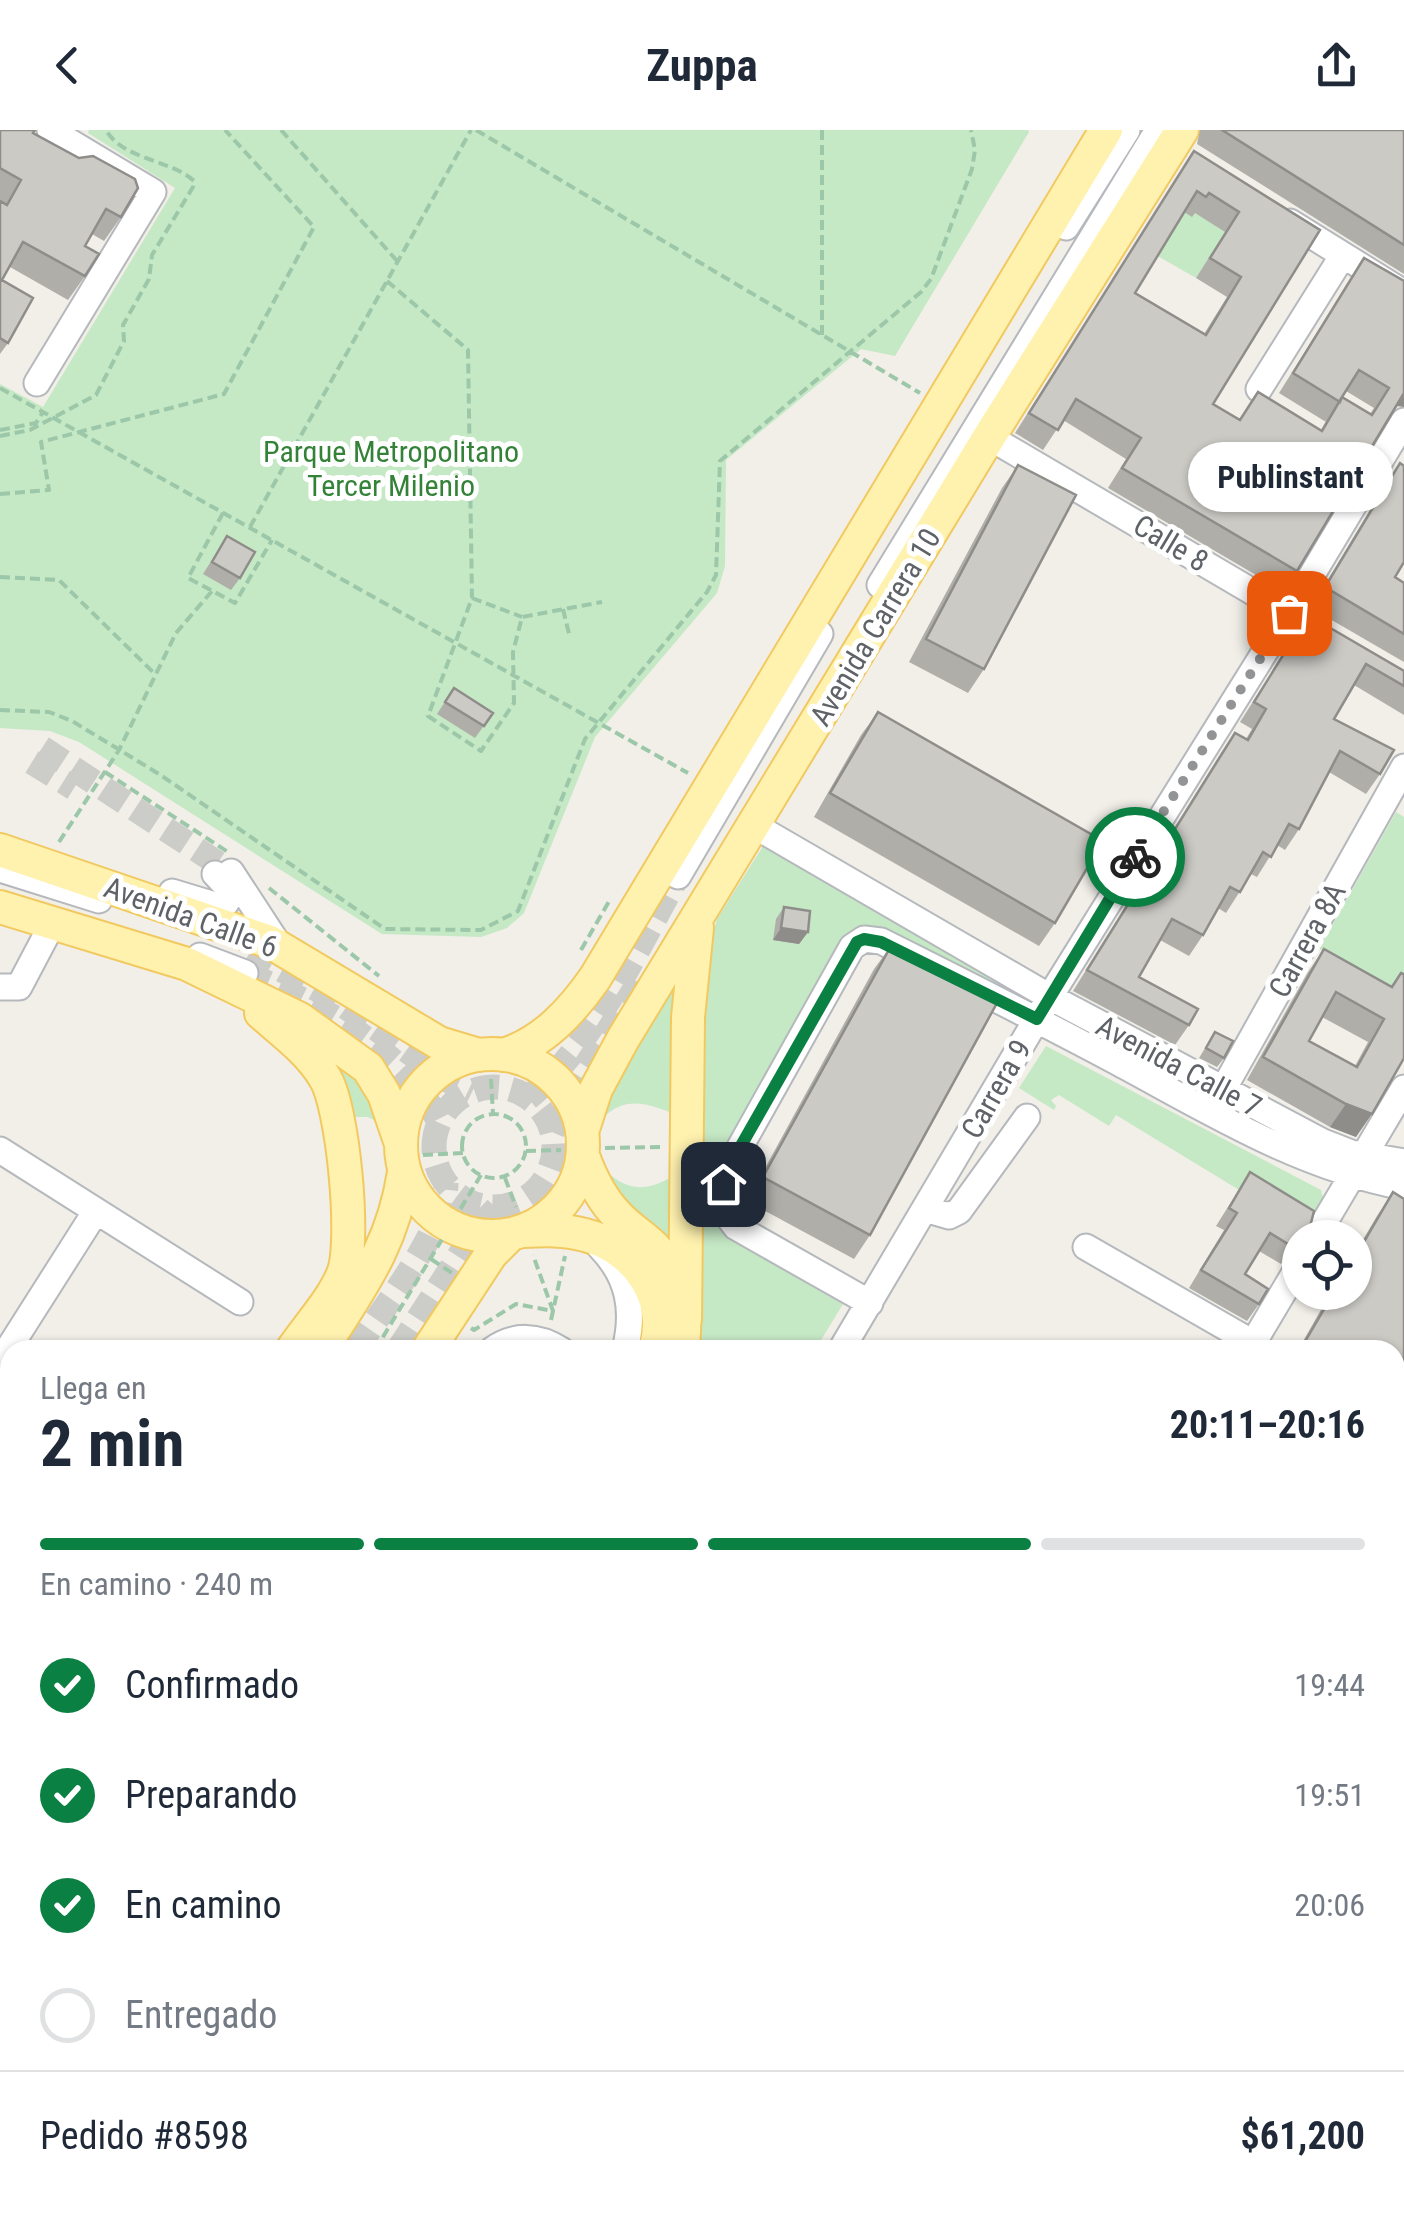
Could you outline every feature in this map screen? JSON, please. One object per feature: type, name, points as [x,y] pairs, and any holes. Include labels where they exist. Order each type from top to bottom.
[{"type":"main road","name":"Avenida Carrera 10","points":[[407,1156],[403,1123],[418,1090],[445,1067],[491,1061],[526,1046],[559,1022],[595,978],[1110,130]]},
{"type":"main road","name":"Avenida Carrera 10","points":[[521,1237],[556,1211],[574,1186],[604,1072],[693,892],[756,826],[990,436],[1046,357],[1178,143]]},
{"type":"main road","name":"Avenida Calle 6","points":[[0,850],[201,916],[300,1019],[368,1068],[384,1094],[407,1156],[413,1192],[426,1210],[451,1226]]},
{"type":"main road","points":[[683,1335],[693,892]]},
{"type":"main road","name":"Avenida Calle 6","points":[[0,906],[187,964],[249,962],[439,1043],[491,1061],[540,1068],[569,1096],[583,1146]]},
{"type":"main road","points":[[249,962],[318,1068],[335,1100],[339,1119],[347,1219],[345,1270],[299,1340]]},
{"type":"main road","points":[[583,1146],[608,1204],[656,1249],[666,1264],[676,1286],[683,1335]]},
{"type":"main road","points":[[327,1340],[387,1241],[407,1156]]},
{"type":"main road","points":[[451,1226],[487,1237],[521,1237],[553,1230],[583,1247],[628,1257],[654,1294],[659,1313],[657,1340]]},
{"type":"main road","points":[[435,1340],[485,1263],[521,1237]]},
{"type":"street","points":[[37,383],[153,192],[50,130]]},
{"type":"street","points":[[693,892],[942,426],[1110,130]]},
{"type":"street","points":[[693,892],[975,425],[1178,143]]},
{"type":"street","points":[[1262,204],[1404,293]]},
{"type":"street","points":[[1259,389],[1343,255]]},
{"type":"street","name":"Carrera 9","points":[[847,1340],[1289,613],[1394,460],[1404,420]]},
{"type":"street","name":"Calle 8","points":[[990,436],[1320,631]]},
{"type":"street","name":"Carrera 8A","points":[[1217,1101],[1404,768]]},
{"type":"street","name":"Avenida Calle 7","points":[[756,826],[1049,1006],[1217,1101],[1323,1142],[1358,1166],[1404,1188]]},
{"type":"street","points":[[0,869],[167,921],[249,962]]},
{"type":"street","points":[[94,882],[141,884],[218,906],[231,898],[232,892],[223,873],[249,962]]},
{"type":"street","points":[[0,891],[172,946],[249,962]]},
{"type":"street","points":[[9,987],[48,932]]},
{"type":"street","points":[[870,1303],[736,1227],[727,1218],[722,1197],[726,1172],[857,942],[881,942],[1049,1006]]},
{"type":"street","points":[[1326,1220],[1404,1088]]},
{"type":"street","points":[[926,1209],[949,1216],[959,1212],[1028,1117]]},
{"type":"street","points":[[0,1150],[240,1302]]},
{"type":"street","name":"Avenida Calle 7","points":[[1358,1166],[1404,1162]]},
{"type":"street","points":[[14,1340],[96,1211]]},
{"type":"street","points":[[583,1247],[620,1270],[629,1292],[631,1318],[627,1340]]},
{"type":"street","points":[[1086,1248],[1241,1340]]},
{"type":"street","points":[[1255,1340],[1282,1294]]},
{"type":"street","points":[[510,1340],[539,1340]]},
{"type":"path","points":[[0,434],[30,430],[96,395],[124,341],[124,325],[148,279],[152,255],[193,187],[194,181],[183,172],[167,168],[113,140],[106,130]]},
{"type":"path","points":[[0,494],[49,490],[41,442],[224,394],[314,227],[225,130]]},
{"type":"path","points":[[282,130],[398,262]]},
{"type":"path","points":[[250,528],[474,130],[920,393]]},
{"type":"path","points":[[822,130],[822,336]]},
{"type":"path","points":[[0,710],[62,715],[385,929],[480,930],[518,911],[585,739],[708,592],[716,576],[720,460],[922,292],[937,270],[975,158],[971,130]]},
{"type":"path","points":[[388,280],[468,350],[472,598],[428,716],[482,751],[514,703],[513,652],[522,617]]},
{"type":"path","points":[[0,388],[688,773]]},
{"type":"path","points":[[0,434],[36,423],[43,412]]},
{"type":"path","points":[[223,512],[188,578],[235,602],[272,540]]},
{"type":"path","points":[[0,577],[59,580],[156,675]]},
{"type":"path","points":[[56,846],[120,750],[176,634],[212,591]]},
{"type":"path","points":[[472,598],[522,617],[602,602]]},
{"type":"path","points":[[564,609],[569,634]]},
{"type":"path","points":[[577,956],[616,891]]},
{"type":"path","points":[[491,1061],[493,1114]]},
{"type":"path","points":[[493,1114],[517,1123],[524,1134],[526,1151],[519,1166],[505,1176],[481,1175],[463,1154],[467,1129],[476,1120],[493,1114]]},
{"type":"path","points":[[526,1151],[583,1146],[687,1146]]},
{"type":"path","points":[[407,1156],[463,1154]]},
{"type":"path","points":[[381,1340],[481,1175]]},
{"type":"path","points":[[505,1176],[521,1237],[553,1311]]},
{"type":"path","points":[[550,1324],[565,1253],[583,1247]]},
{"type":"path","points":[[466,1326],[474,1330],[516,1304],[553,1311]]},
{"type":"green space","name":"Parque Metropolitano Tercer Milenio","points":[[1029,132],[895,356],[861,349],[726,460],[725,566],[717,593],[595,737],[524,913],[507,928],[481,937],[382,934],[79,742],[50,731],[0,728],[0,384],[43,407],[175,188],[88,133]]},
{"type":"green space","points":[[1173,206],[1198,208],[1225,232],[1196,278],[1156,255]]},
{"type":"green space","points":[[1396,812],[1404,817],[1404,996],[1319,949]]},
{"type":"green space","points":[[765,843],[1018,989],[1012,999],[891,940],[842,944],[712,1179],[711,1208],[722,1227],[843,1304],[821,1340],[692,1340],[700,999],[717,919]]},
{"type":"green space","points":[[682,974],[680,1116],[648,1105],[629,1104],[601,1120],[624,1064]]},
{"type":"green space","points":[[311,1041],[362,1076],[380,1123],[368,1117],[349,1117]]},
{"type":"green space","points":[[1046,1046],[1321,1190],[1323,1198],[1311,1220],[1289,1220],[1116,1115],[1109,1126],[1059,1095],[1051,1100],[1056,1106],[1054,1110],[1019,1088]]},
{"type":"green space","points":[[600,1165],[618,1181],[636,1187],[656,1184],[678,1173],[676,1261],[635,1218]]},
{"type":"building","points":[[0,130],[35,130],[33,133],[79,158],[93,156],[135,179],[138,188],[121,217],[106,209],[85,246],[99,254],[85,276],[23,242],[2,280],[33,298],[8,343],[0,338],[0,201],[7,205],[21,180],[0,168]]},
{"type":"building","points":[[1222,130],[1404,130],[1404,245]]},
{"type":"building","points":[[1194,151],[1320,230],[1213,404],[1240,420],[1258,392],[1322,431],[1339,402],[1293,373],[1364,258],[1404,281],[1404,393],[1297,571],[1122,468],[1141,438],[1076,399],[1058,430],[1029,413]],"holes":[[[1197,191],[1206,197],[1209,193],[1239,212],[1210,258],[1241,277],[1206,335],[1135,293]],[[1359,370],[1389,388],[1372,415],[1342,397]]]},
{"type":"building","points":[[1400,463],[1404,466],[1404,562],[1395,577],[1404,583],[1404,634],[1325,587]]},
{"type":"building","points":[[1018,465],[1076,495],[984,669],[926,639]]},
{"type":"building","points":[[227,536],[255,552],[240,578],[212,562]]},
{"type":"building","points":[[1308,615],[1404,671],[1404,686],[1366,664],[1334,719],[1394,750],[1380,774],[1340,751],[1299,829],[1289,824],[1271,857],[1263,852],[1240,892],[1230,887],[1203,935],[1172,919],[1139,977],[1198,1009],[1189,1025],[1087,970],[1235,733],[1248,740],[1266,709],[1254,702]]},
{"type":"building","points":[[454,688],[493,713],[484,726],[445,702]]},
{"type":"building","points":[[878,712],[1103,841],[1055,923],[830,793]]},
{"type":"building","points":[[784,907],[810,911],[808,932],[781,928]]},
{"type":"building","points":[[891,946],[997,1003],[870,1235],[763,1177]]},
{"type":"building","points":[[1324,949],[1392,987],[1404,974],[1404,1058],[1372,1114],[1346,1104],[1263,1057]],"holes":[[[1336,992],[1384,1019],[1357,1067],[1309,1041]]]},
{"type":"building","points":[[1215,1032],[1233,1041],[1224,1058],[1206,1048]]},
{"type":"building","points":[[1250,1172],[1314,1211],[1312,1220],[1282,1220],[1282,1240],[1270,1233],[1245,1274],[1268,1289],[1259,1304],[1201,1270],[1237,1213],[1229,1208]]},
{"type":"building","points":[[1393,1192],[1404,1199],[1404,1340],[1306,1340],[1323,1310],[1372,1310],[1372,1228]]},
{"type":"tunnel","points":[[42,748],[231,872]]},
{"type":"tunnel","points":[[32,762],[74,788]]},
{"type":"tunnel","points":[[528,1098],[594,1023],[678,876]]},
{"type":"tunnel","points":[[250,952],[336,1000],[451,1082],[472,1092]]},
{"type":"tunnel","points":[[245,973],[356,1031],[404,1072],[439,1122]]},
{"type":"tunnel","points":[[552,1132],[571,1089],[640,981]]},
{"type":"tunnel","points":[[494,1087],[517,1092],[536,1105],[549,1124],[554,1147],[549,1170],[536,1189],[517,1202],[494,1207],[471,1202],[452,1189],[439,1170],[434,1147],[439,1124],[452,1105],[471,1092],[494,1087]]},
{"type":"tunnel","points":[[363,1340],[424,1246],[436,1223],[446,1183]]},
{"type":"tunnel","points":[[404,1340],[476,1230],[498,1207]]},
{"type":"way so far","points":[[1135,857],[1289,613]]},
{"type":"place","name":"Publinstant","points":[[1289,613]]},
{"type":"route","points":[[723,1184],[726,1172],[857,942],[881,942],[1037,1019],[1135,857]]}]
